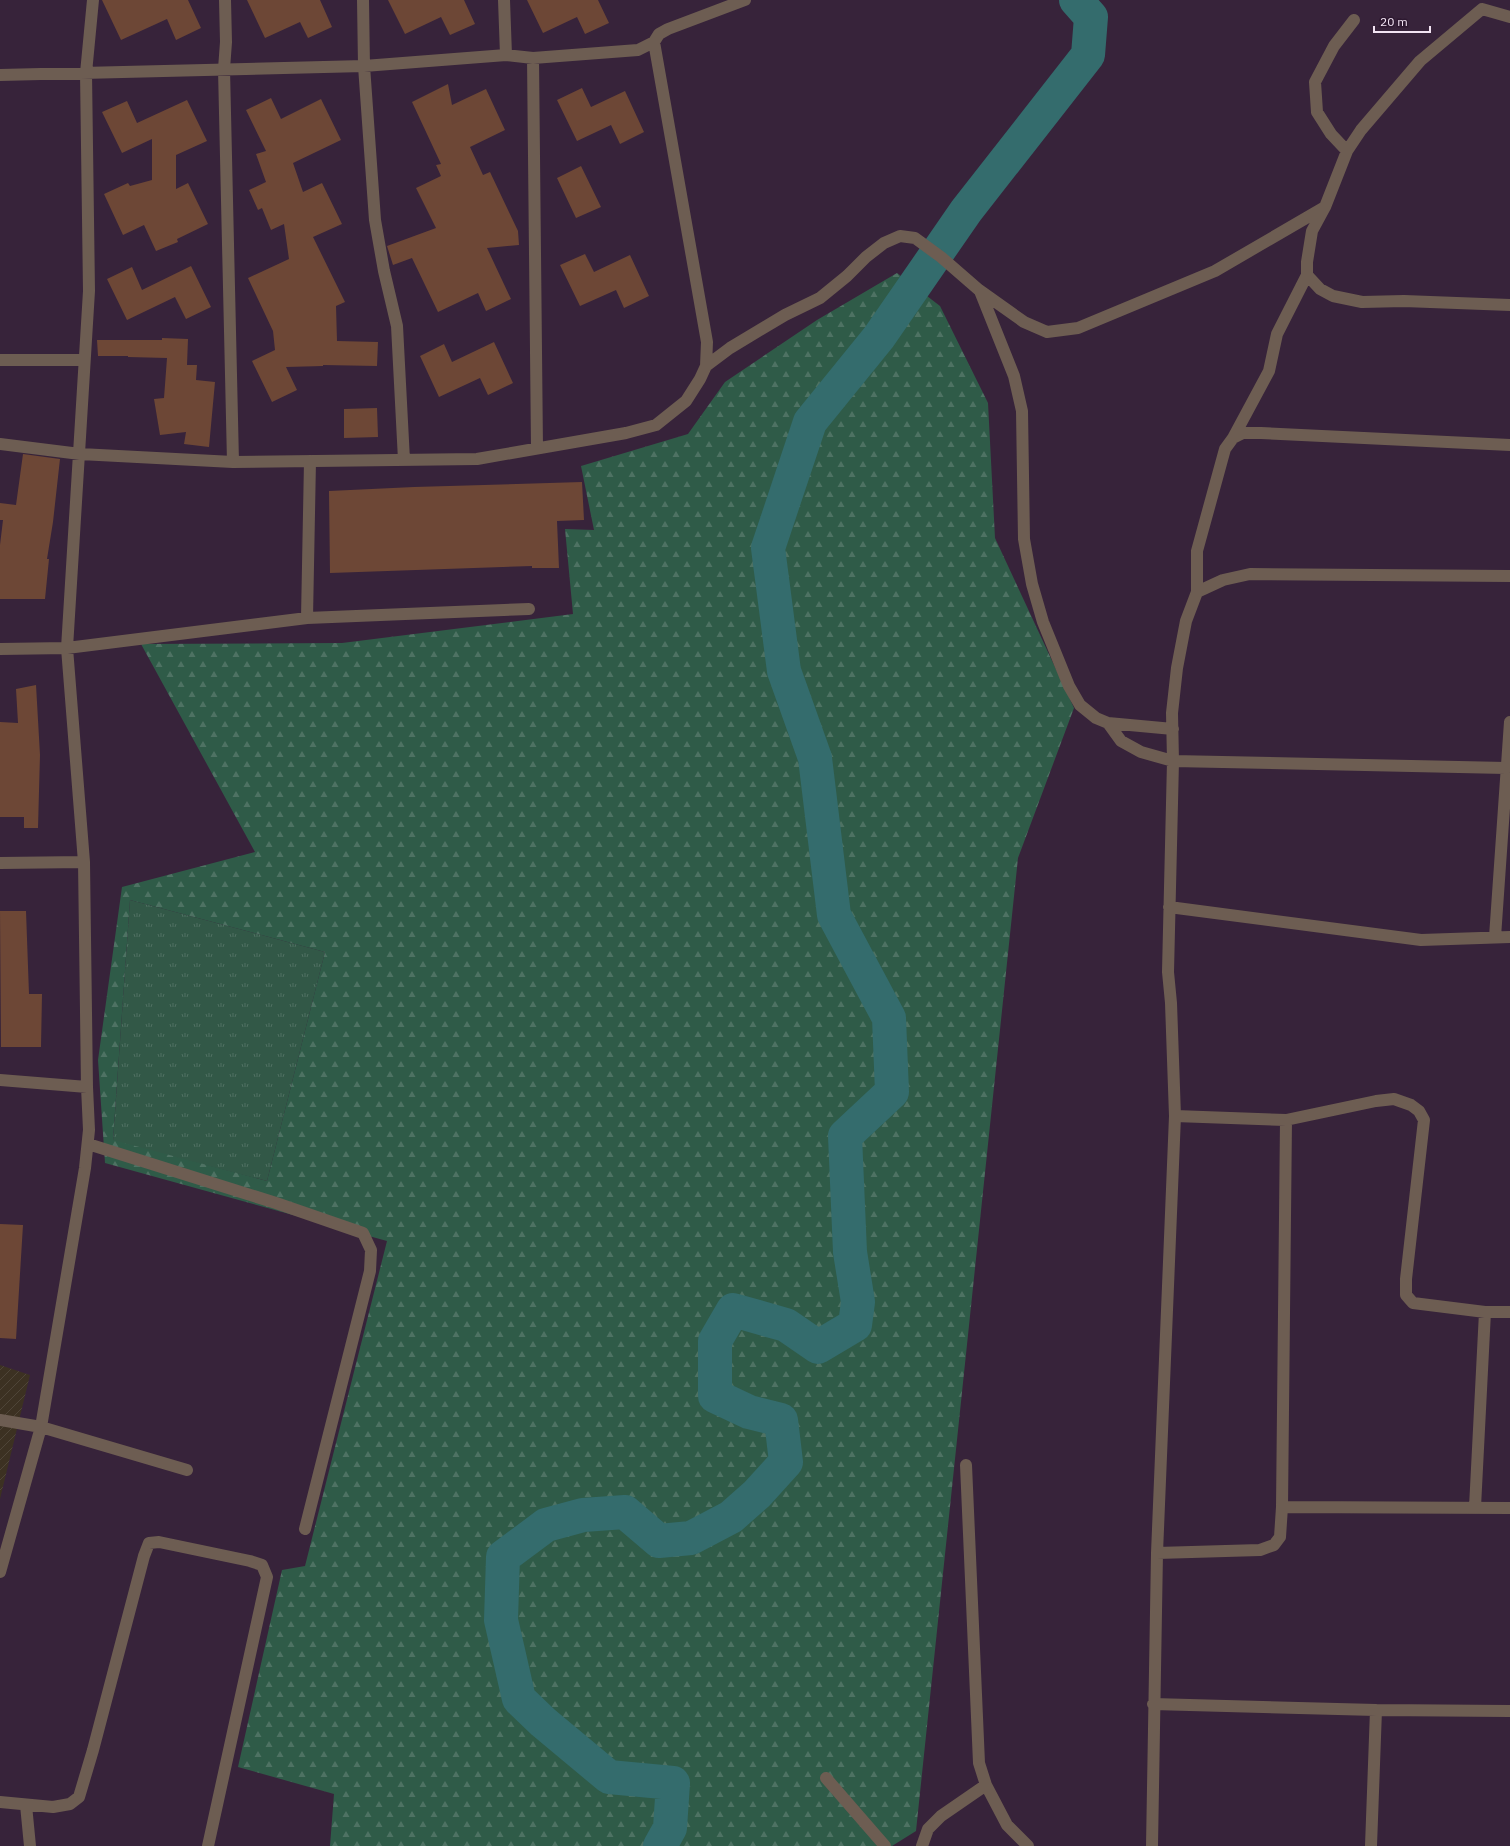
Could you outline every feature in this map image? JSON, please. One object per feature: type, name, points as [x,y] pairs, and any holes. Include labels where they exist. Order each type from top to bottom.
[{"type":"street","points":[[0,1572],[41,1427],[88,1144],[89,1130],[84,862],[67,648],[89,291],[86,73],[93,0]]},
{"type":"street","points":[[225,0],[226,42],[224,69],[232,462]]},
{"type":"street","points":[[363,0],[364,66],[375,220],[384,271],[397,326],[404,460]]},
{"type":"street","points":[[504,0],[506,55]]},
{"type":"street","points":[[0,75],[364,66],[506,55],[533,58],[638,50],[654,42],[659,34],[668,29],[745,0]]},
{"type":"street","points":[[1152,1846],[1157,1553],[1175,1116],[1171,1003],[1168,972],[1174,729],[1172,713],[1177,668],[1186,621],[1197,592],[1197,551],[1225,449],[1233,438],[1269,371],[1277,334],[1307,275],[1307,262],[1312,231],[1325,207],[1347,151],[1361,130],[1420,61],[1480,5],[1510,17]]},
{"type":"street","points":[[1347,151],[1331,134],[1317,112],[1315,82],[1334,46],[1354,20]]},
{"type":"street","points":[[0,444],[80,454],[232,462],[477,459],[626,433],[656,425],[686,401],[700,379],[706,366],[707,342],[654,42]]},
{"type":"street","points":[[533,58],[537,448]]},
{"type":"street","points":[[706,366],[730,348],[785,315],[820,298],[884,243],[900,236],[915,238],[941,257],[979,290],[1024,322],[1047,332],[1078,328],[1215,271],[1325,207]]},
{"type":"street","points":[[1307,275],[1320,289],[1332,296],[1362,302],[1404,301],[1510,305]]},
{"type":"street","points":[[979,290],[1014,376],[1022,411],[1024,539],[1032,584],[1043,622],[1069,686],[1080,705],[1096,718],[1108,724],[1174,729]]},
{"type":"street","points":[[0,360],[84,360]]},
{"type":"street","points":[[1233,438],[1244,433],[1261,433],[1510,445]]},
{"type":"street","points":[[306,618],[310,461]]},
{"type":"street","points":[[1197,592],[1223,580],[1250,574],[1510,576]]},
{"type":"street","points":[[0,649],[67,648],[306,618],[529,609]]},
{"type":"street","points":[[1495,937],[1510,722]]},
{"type":"street","points":[[1108,724],[1121,740],[1141,752],[1173,761],[1506,768]]},
{"type":"street","points":[[0,863],[84,862]]},
{"type":"street","points":[[1169,907],[1421,940],[1510,937]]},
{"type":"street","points":[[0,1080],[87,1087]]},
{"type":"street","points":[[1175,1116],[1286,1120],[1376,1101],[1394,1100],[1411,1105],[1419,1111],[1424,1120],[1406,1279],[1406,1295],[1413,1303],[1485,1312],[1510,1312]]},
{"type":"street","points":[[1157,1553],[1260,1550],[1274,1545],[1280,1537],[1282,1507],[1286,1120]]},
{"type":"street","points":[[88,1144],[276,1203],[363,1233],[371,1250],[370,1271],[305,1529]]},
{"type":"street","points":[[1475,1507],[1485,1312]]},
{"type":"street","points":[[0,1420],[41,1427],[187,1470]]},
{"type":"street","points":[[966,1465],[979,1763],[986,1786],[1007,1824],[1028,1846]]},
{"type":"street","points":[[1282,1507],[1510,1508]]},
{"type":"street","points":[[0,1802],[53,1807],[70,1804],[79,1797],[93,1750],[142,1563],[149,1543],[160,1542],[250,1561],[262,1565],[267,1577],[208,1846]]},
{"type":"street","points":[[1154,1704],[1376,1710],[1510,1710]]},
{"type":"street","points":[[1371,1846],[1376,1710]]},
{"type":"street","points":[[826,1778],[885,1846]]},
{"type":"street","points":[[922,1846],[928,1830],[941,1816],[986,1786]]},
{"type":"street","points":[[26,1805],[30,1846]]},
{"type":"shaded area","points":[[0,1365],[30,1375],[0,1499]]},
{"type":"green space","points":[[897,273],[940,306],[988,403],[995,538],[1074,708],[1018,858],[916,1831],[892,1846],[330,1846],[334,1794],[238,1767],[282,1570],[305,1566],[387,1241],[105,1163],[98,1060],[122,887],[255,852],[141,644],[342,643],[573,614],[565,529],[594,530],[581,466],[688,434],[725,382],[817,320]],"holes":[[[130,900],[325,952],[267,1181],[113,1140]]]},
{"type":"green space","points":[[130,900],[325,952],[267,1181],[113,1141]]},
{"type":"building","points":[[102,0],[188,0],[201,28],[176,40],[167,19],[121,40]]},
{"type":"building","points":[[247,0],[320,0],[332,27],[308,38],[300,22],[265,38]]},
{"type":"building","points":[[388,0],[464,0],[475,24],[450,35],[441,17],[405,34]]},
{"type":"building","points":[[527,0],[598,0],[609,23],[585,34],[577,17],[543,33]]},
{"type":"building","points":[[448,84],[452,105],[486,89],[505,130],[470,147],[483,175],[490,172],[518,231],[519,245],[487,248],[511,299],[486,311],[478,293],[438,312],[412,258],[393,265],[387,246],[436,228],[416,188],[441,176],[436,165],[441,164],[412,102]]},
{"type":"building","points":[[582,88],[591,107],[625,91],[644,132],[620,144],[611,125],[577,141],[557,100]]},
{"type":"building","points":[[271,98],[281,119],[321,99],[341,140],[293,163],[303,192],[322,183],[342,224],[313,237],[345,302],[336,306],[337,341],[378,342],[377,366],[323,365],[286,367],[297,390],[272,402],[252,361],[275,350],[273,331],[248,278],[289,259],[284,224],[271,230],[262,208],[258,210],[249,190],[266,182],[256,154],[266,151],[246,110]]},
{"type":"building","points":[[187,100],[207,141],[176,155],[176,189],[188,183],[208,224],[177,239],[178,242],[156,251],[144,225],[123,235],[104,194],[128,183],[130,186],[152,180],[152,139],[122,153],[102,112],[127,101],[137,123]]},
{"type":"building","points":[[581,166],[601,207],[576,218],[557,178]]},
{"type":"building","points":[[585,254],[594,272],[630,255],[649,296],[624,308],[616,290],[580,306],[560,265]]},
{"type":"building","points":[[191,266],[211,307],[186,319],[175,297],[127,320],[107,279],[132,267],[142,290]]},
{"type":"building","points":[[162,338],[188,339],[187,365],[197,365],[196,380],[215,382],[209,447],[184,444],[186,432],[160,435],[154,399],[164,398],[167,358],[98,356],[97,340],[162,340]]},
{"type":"building","points":[[494,342],[513,383],[488,395],[480,378],[439,397],[420,356],[444,344],[452,362]]},
{"type":"building","points":[[377,408],[378,437],[344,438],[344,409]]},
{"type":"building","points":[[23,454],[60,459],[47,559],[49,559],[45,599],[0,599],[0,545],[3,520],[0,520],[0,503],[16,505]]},
{"type":"building","points":[[582,482],[584,520],[557,521],[559,568],[532,568],[532,566],[330,573],[329,491]]},
{"type":"building","points":[[36,685],[40,755],[38,828],[24,828],[24,817],[0,817],[0,722],[18,723],[16,689]]},
{"type":"building","points":[[0,911],[26,911],[29,994],[42,994],[41,1047],[1,1047]]},
{"type":"building","points":[[0,1224],[23,1225],[16,1339],[0,1338]]},
{"type":"waterway","points":[[660,1846],[670,1828],[673,1783],[609,1777],[543,1722],[519,1699],[501,1620],[503,1557],[546,1525],[583,1515],[625,1512],[659,1541],[691,1538],[731,1517],[757,1494],[786,1462],[781,1420],[749,1412],[715,1396],[715,1341],[733,1310],[786,1325],[818,1347],[855,1325],[858,1302],[850,1252],[845,1136],[892,1092],[889,1018],[834,915],[815,758],[784,671],[768,548],[810,422],[879,337],[966,211],[1088,55],[1091,17],[1076,0]]}]
